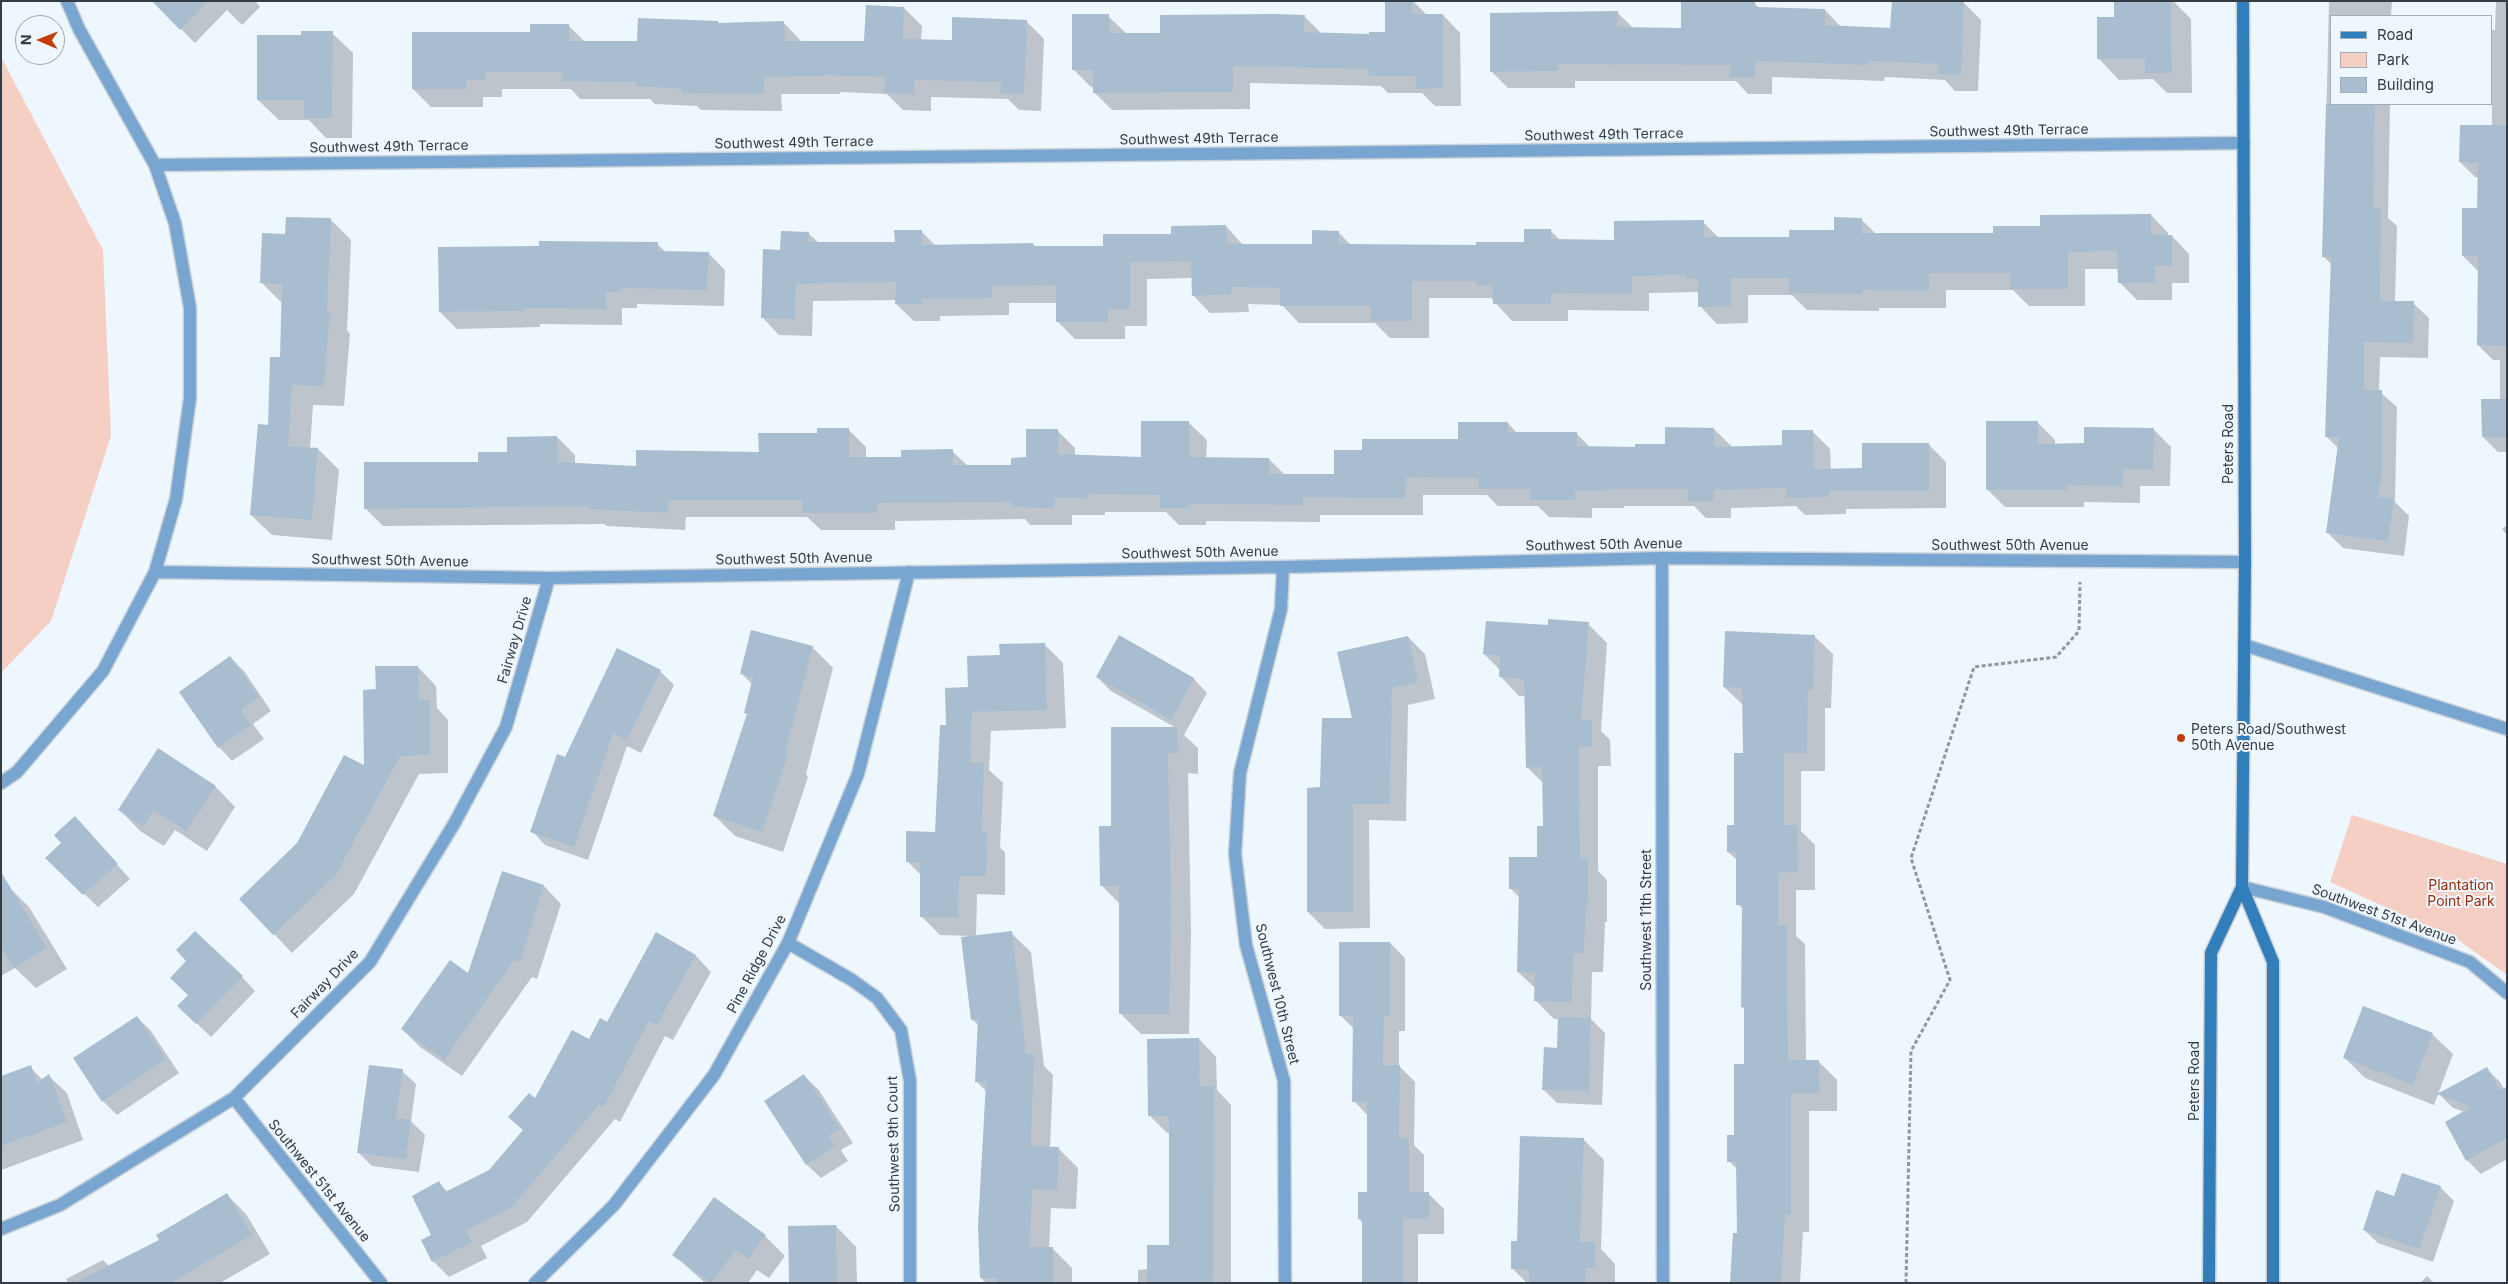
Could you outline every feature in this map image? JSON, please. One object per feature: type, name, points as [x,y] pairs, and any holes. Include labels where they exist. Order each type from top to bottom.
[{"type":"main road","name":"Peters Road","points":[[2243,1],[2245,562],[2242,887],[2273,962],[2273,1283]]},
{"type":"main road","name":"Peters Road","points":[[2209,1283],[2211,953],[2242,887]]},
{"type":"street","points":[[1,783],[17,772],[103,671],[155,572],[176,499],[190,398],[190,308],[175,223],[155,165],[79,29],[67,1]]},
{"type":"street","name":"Southwest 49th Terrace","points":[[155,165],[2244,143]]},
{"type":"street","name":"Southwest 50th Avenue","points":[[155,572],[549,578],[1283,567],[1662,558],[2245,562]]},
{"type":"street","name":"Southwest 11th Street","points":[[1662,558],[1663,1283]]},
{"type":"street","name":"Southwest 10th Street","points":[[1283,567],[1281,609],[1240,773],[1235,854],[1246,944],[1284,1081],[1285,1283]]},
{"type":"street","name":"Pine Ridge Drive","points":[[535,1283],[614,1205],[714,1075],[788,943],[858,774],[909,572]]},
{"type":"street","name":"Fairway Drive","points":[[1,1229],[60,1205],[234,1098],[370,962],[454,824],[506,727],[549,578]]},
{"type":"street","points":[[2244,645],[2507,729]]},
{"type":"street","name":"Southwest 51st Avenue","points":[[2242,887],[2324,907],[2470,962],[2507,993]]},
{"type":"street","name":"Southwest 9th Court","points":[[788,943],[852,980],[876,998],[901,1030],[910,1082],[910,1283]]},
{"type":"street","name":"Southwest 51st Avenue","points":[[234,1098],[381,1283]]},
{"type":"path","points":[[1906,1283],[1911,1052],[1950,980],[1911,858],[1974,666],[2056,656],[2079,631],[2080,561]]},
{"type":"green space","points":[[1,57],[103,250],[111,436],[51,621],[1,673]]},
{"type":"green space","name":"Plantation Point Park","points":[[2352,815],[2507,864],[2507,975],[2458,940],[2330,882]]},
{"type":"building","points":[[152,1],[208,1],[180,30]]},
{"type":"building","points":[[1385,1],[1412,1],[1412,14],[1443,14],[1443,88],[1416,89],[1415,76],[1369,76],[1369,69],[1233,66],[1233,92],[1093,93],[1093,70],[1072,70],[1072,14],[1109,14],[1109,33],[1160,33],[1160,15],[1273,14],[1305,15],[1304,32],[1369,34],[1369,32],[1385,32]]},
{"type":"building","points":[[1892,1],[1964,2],[1961,75],[1937,74],[1938,64],[1868,61],[1868,65],[1755,61],[1755,77],[1730,77],[1730,65],[1558,64],[1558,71],[1490,72],[1490,13],[1618,11],[1617,27],[1681,28],[1681,2],[1755,2],[1755,7],[1825,9],[1825,25],[1890,28]]},
{"type":"building","points":[[2114,1],[2171,1],[2172,73],[2145,73],[2145,59],[2097,59],[2097,17],[2114,17]]},
{"type":"building","points":[[866,5],[904,7],[903,39],[952,40],[952,17],[1027,20],[1024,94],[1000,93],[1001,82],[914,80],[914,94],[884,93],[885,77],[822,75],[764,77],[764,94],[682,93],[683,89],[636,86],[636,82],[561,81],[562,72],[485,72],[485,80],[466,80],[466,89],[412,89],[412,32],[530,32],[530,24],[569,24],[569,41],[637,41],[638,18],[718,21],[718,23],[784,21],[785,41],[864,41]]},
{"type":"building","points":[[301,31],[333,31],[332,118],[304,118],[304,100],[257,100],[257,35],[301,35]]},
{"type":"building","points":[[2326,104],[2375,105],[2373,209],[2381,209],[2380,301],[2414,301],[2413,343],[2364,342],[2364,390],[2382,390],[2382,473],[2378,497],[2394,499],[2388,541],[2326,533],[2339,437],[2325,437],[2331,257],[2322,257]]},
{"type":"building","points":[[2460,125],[2507,125],[2507,346],[2477,345],[2478,256],[2462,256],[2462,208],[2477,208],[2478,163],[2459,162]]},
{"type":"building","points":[[2151,214],[2151,235],[2172,235],[2172,266],[2155,266],[2155,283],[2118,283],[2117,251],[2068,252],[2068,289],[2010,289],[2010,273],[1929,273],[1929,291],[1862,290],[1862,294],[1789,293],[1789,278],[1731,278],[1731,306],[1698,307],[1698,278],[1686,279],[1686,275],[1632,276],[1632,294],[1551,293],[1551,304],[1493,304],[1492,285],[1476,285],[1476,281],[1412,281],[1412,321],[1371,321],[1371,306],[1280,306],[1280,288],[1231,287],[1232,294],[1192,296],[1191,261],[1130,262],[1130,309],[1108,309],[1108,322],[1056,322],[1056,285],[992,286],[992,298],[922,299],[922,304],[895,304],[896,282],[796,284],[795,319],[761,318],[763,249],[780,250],[781,231],[809,232],[808,242],[895,242],[894,230],[922,230],[922,245],[1033,243],[1033,246],[1103,246],[1103,234],[1171,234],[1171,226],[1226,225],[1227,244],[1312,244],[1312,230],[1339,231],[1339,244],[1476,245],[1476,242],[1524,242],[1524,229],[1551,229],[1551,239],[1614,240],[1614,221],[1704,220],[1704,237],[1789,237],[1789,230],[1834,230],[1834,217],[1862,218],[1862,233],[1993,233],[1993,226],[2040,226],[2040,215]]},
{"type":"building","points":[[286,217],[331,218],[327,312],[330,312],[324,386],[292,385],[288,446],[318,448],[312,520],[250,515],[258,424],[268,425],[270,357],[280,357],[282,284],[260,283],[262,233],[285,234]]},
{"type":"building","points":[[539,241],[658,242],[658,251],[709,252],[707,290],[621,288],[621,292],[606,292],[606,309],[524,308],[524,311],[439,312],[438,247],[539,246]]},
{"type":"building","points":[[2481,399],[2507,399],[2507,437],[2482,437]]},
{"type":"building","points":[[1141,421],[1189,421],[1189,457],[1269,458],[1269,474],[1334,474],[1334,450],[1362,450],[1362,439],[1458,439],[1458,422],[1508,422],[1508,432],[1577,432],[1577,446],[1635,447],[1635,444],[1665,444],[1665,427],[1714,428],[1714,447],[1782,445],[1782,430],[1813,430],[1814,469],[1862,468],[1862,443],[1929,443],[1929,491],[1829,491],[1829,497],[1786,498],[1786,488],[1714,490],[1714,501],[1687,501],[1688,489],[1607,489],[1607,491],[1575,491],[1575,500],[1530,500],[1530,489],[1479,489],[1478,478],[1406,477],[1405,498],[1303,497],[1303,505],[1189,504],[1189,508],[1160,508],[1160,495],[1087,494],[1087,498],[1055,498],[1054,508],[1011,507],[1011,502],[877,503],[877,513],[802,513],[802,500],[669,500],[668,513],[588,509],[588,506],[364,509],[364,462],[478,462],[478,452],[507,452],[507,437],[557,436],[558,462],[636,466],[636,450],[759,452],[758,433],[817,433],[817,428],[849,428],[849,457],[901,457],[901,450],[953,449],[953,465],[1011,465],[1011,458],[1026,457],[1026,429],[1058,429],[1058,454],[1141,457]]},
{"type":"building","points":[[1986,421],[2038,421],[2038,444],[2084,443],[2084,427],[2154,428],[2153,469],[2123,469],[2122,486],[2067,485],[2067,490],[1986,490]]},
{"type":"building","points":[[1548,619],[1589,622],[1581,720],[1592,720],[1592,747],[1579,747],[1580,859],[1588,859],[1588,903],[1586,903],[1584,953],[1573,953],[1572,1002],[1534,1001],[1535,973],[1517,972],[1519,889],[1509,889],[1509,857],[1537,857],[1537,826],[1543,826],[1542,767],[1526,768],[1524,679],[1499,677],[1500,656],[1483,654],[1486,621],[1548,625]]},
{"type":"building","points":[[751,630],[813,646],[785,754],[788,755],[762,832],[713,816],[747,714],[744,713],[753,677],[740,674]]},
{"type":"building","points":[[1725,631],[1815,635],[1813,690],[1808,690],[1807,753],[1784,753],[1784,825],[1797,825],[1798,872],[1778,873],[1778,925],[1787,925],[1788,1060],[1819,1060],[1820,1093],[1791,1093],[1791,1215],[1785,1215],[1781,1283],[1730,1283],[1733,1233],[1737,1233],[1736,1162],[1727,1162],[1727,1135],[1734,1135],[1734,1064],[1744,1064],[1744,1007],[1741,1007],[1742,905],[1736,905],[1736,852],[1727,852],[1727,825],[1734,825],[1734,753],[1743,753],[1742,688],[1723,687]]},
{"type":"building","points":[[1119,635],[1194,678],[1171,720],[1096,677]]},
{"type":"building","points":[[1408,636],[1418,682],[1392,688],[1390,804],[1353,804],[1353,912],[1307,912],[1307,788],[1320,787],[1322,718],[1352,718],[1337,652]]},
{"type":"building","points":[[1045,643],[1047,710],[972,712],[970,763],[984,763],[982,832],[987,832],[986,876],[959,876],[958,917],[920,917],[920,862],[906,862],[906,831],[935,832],[940,725],[946,725],[945,688],[968,687],[967,656],[1000,655],[999,644]]},
{"type":"building","points":[[617,648],[661,670],[627,740],[613,733],[574,847],[530,832],[557,754],[565,757]]},
{"type":"building","points":[[230,656],[259,697],[241,710],[251,725],[218,748],[179,692]]},
{"type":"building","points":[[375,666],[418,666],[419,700],[430,700],[430,755],[400,756],[336,875],[273,935],[239,899],[297,843],[344,755],[364,765],[363,690],[376,689]]},
{"type":"building","points":[[1111,727],[1177,727],[1178,753],[1168,753],[1171,912],[1169,1014],[1119,1014],[1119,886],[1100,886],[1099,826],[1111,826]]},
{"type":"building","points":[[158,748],[216,786],[186,831],[154,810],[143,827],[118,810]]},
{"type":"building","points":[[75,816],[118,864],[83,895],[45,858],[61,843],[54,835]]},
{"type":"building","points":[[502,871],[544,885],[520,962],[514,960],[444,1060],[401,1029],[450,960],[468,973]]},
{"type":"building","points":[[1,872],[47,948],[14,968],[1,946]]},
{"type":"building","points":[[195,931],[243,976],[196,1024],[177,1006],[188,995],[170,978],[186,961],[176,950]]},
{"type":"building","points":[[1012,931],[1026,1054],[1034,1054],[1031,1146],[1059,1147],[1057,1190],[1032,1189],[1030,1247],[1053,1247],[1053,1283],[997,1283],[997,1278],[980,1278],[978,1226],[986,1082],[975,1082],[978,1019],[971,1020],[961,937]]},
{"type":"building","points":[[656,932],[696,955],[657,1025],[649,1021],[604,1107],[599,1105],[512,1207],[466,1230],[472,1242],[432,1262],[421,1240],[431,1235],[412,1196],[439,1181],[445,1192],[489,1170],[523,1130],[508,1117],[529,1093],[535,1098],[572,1030],[589,1039],[600,1018],[607,1022]]},
{"type":"building","points":[[1339,942],[1390,942],[1390,1016],[1384,1016],[1383,1066],[1400,1065],[1399,1138],[1409,1139],[1409,1192],[1429,1192],[1429,1219],[1403,1219],[1403,1283],[1362,1283],[1362,1219],[1358,1219],[1358,1192],[1367,1192],[1367,1102],[1352,1102],[1353,1016],[1339,1016]]},
{"type":"building","points":[[2363,1006],[2433,1033],[2413,1085],[2343,1058]]},
{"type":"building","points":[[137,1016],[166,1059],[102,1102],[73,1058]]},
{"type":"building","points":[[1558,1017],[1591,1018],[1589,1091],[1542,1090],[1544,1047],[1557,1048]]},
{"type":"building","points":[[1199,1038],[1200,1086],[1214,1086],[1213,1283],[1147,1283],[1147,1245],[1169,1245],[1169,1116],[1148,1116],[1147,1039]]},
{"type":"building","points":[[31,1065],[37,1083],[49,1074],[67,1122],[1,1146],[1,1076]]},
{"type":"building","points":[[369,1065],[403,1069],[396,1118],[411,1120],[406,1159],[357,1153]]},
{"type":"building","points":[[2487,1067],[2500,1090],[2507,1087],[2507,1138],[2466,1161],[2445,1122],[2471,1107],[2437,1094]]},
{"type":"building","points":[[804,1074],[840,1129],[828,1136],[835,1146],[806,1165],[764,1101]]},
{"type":"building","points":[[1520,1136],[1584,1138],[1580,1242],[1595,1242],[1595,1268],[1586,1268],[1585,1283],[1529,1283],[1529,1269],[1511,1269],[1511,1241],[1517,1241]]},
{"type":"building","points":[[2402,1173],[2441,1186],[2419,1249],[2363,1230],[2376,1190],[2394,1196]]},
{"type":"building","points":[[227,1193],[252,1235],[171,1283],[74,1283],[159,1240],[156,1235]]},
{"type":"building","points":[[714,1197],[766,1235],[748,1259],[736,1250],[711,1283],[672,1255]]},
{"type":"building","points":[[836,1225],[837,1283],[789,1283],[788,1226]]},
{"type":"place","name":"Peters Road/Southwest 50th Avenue","points":[[2181,738]]}]
